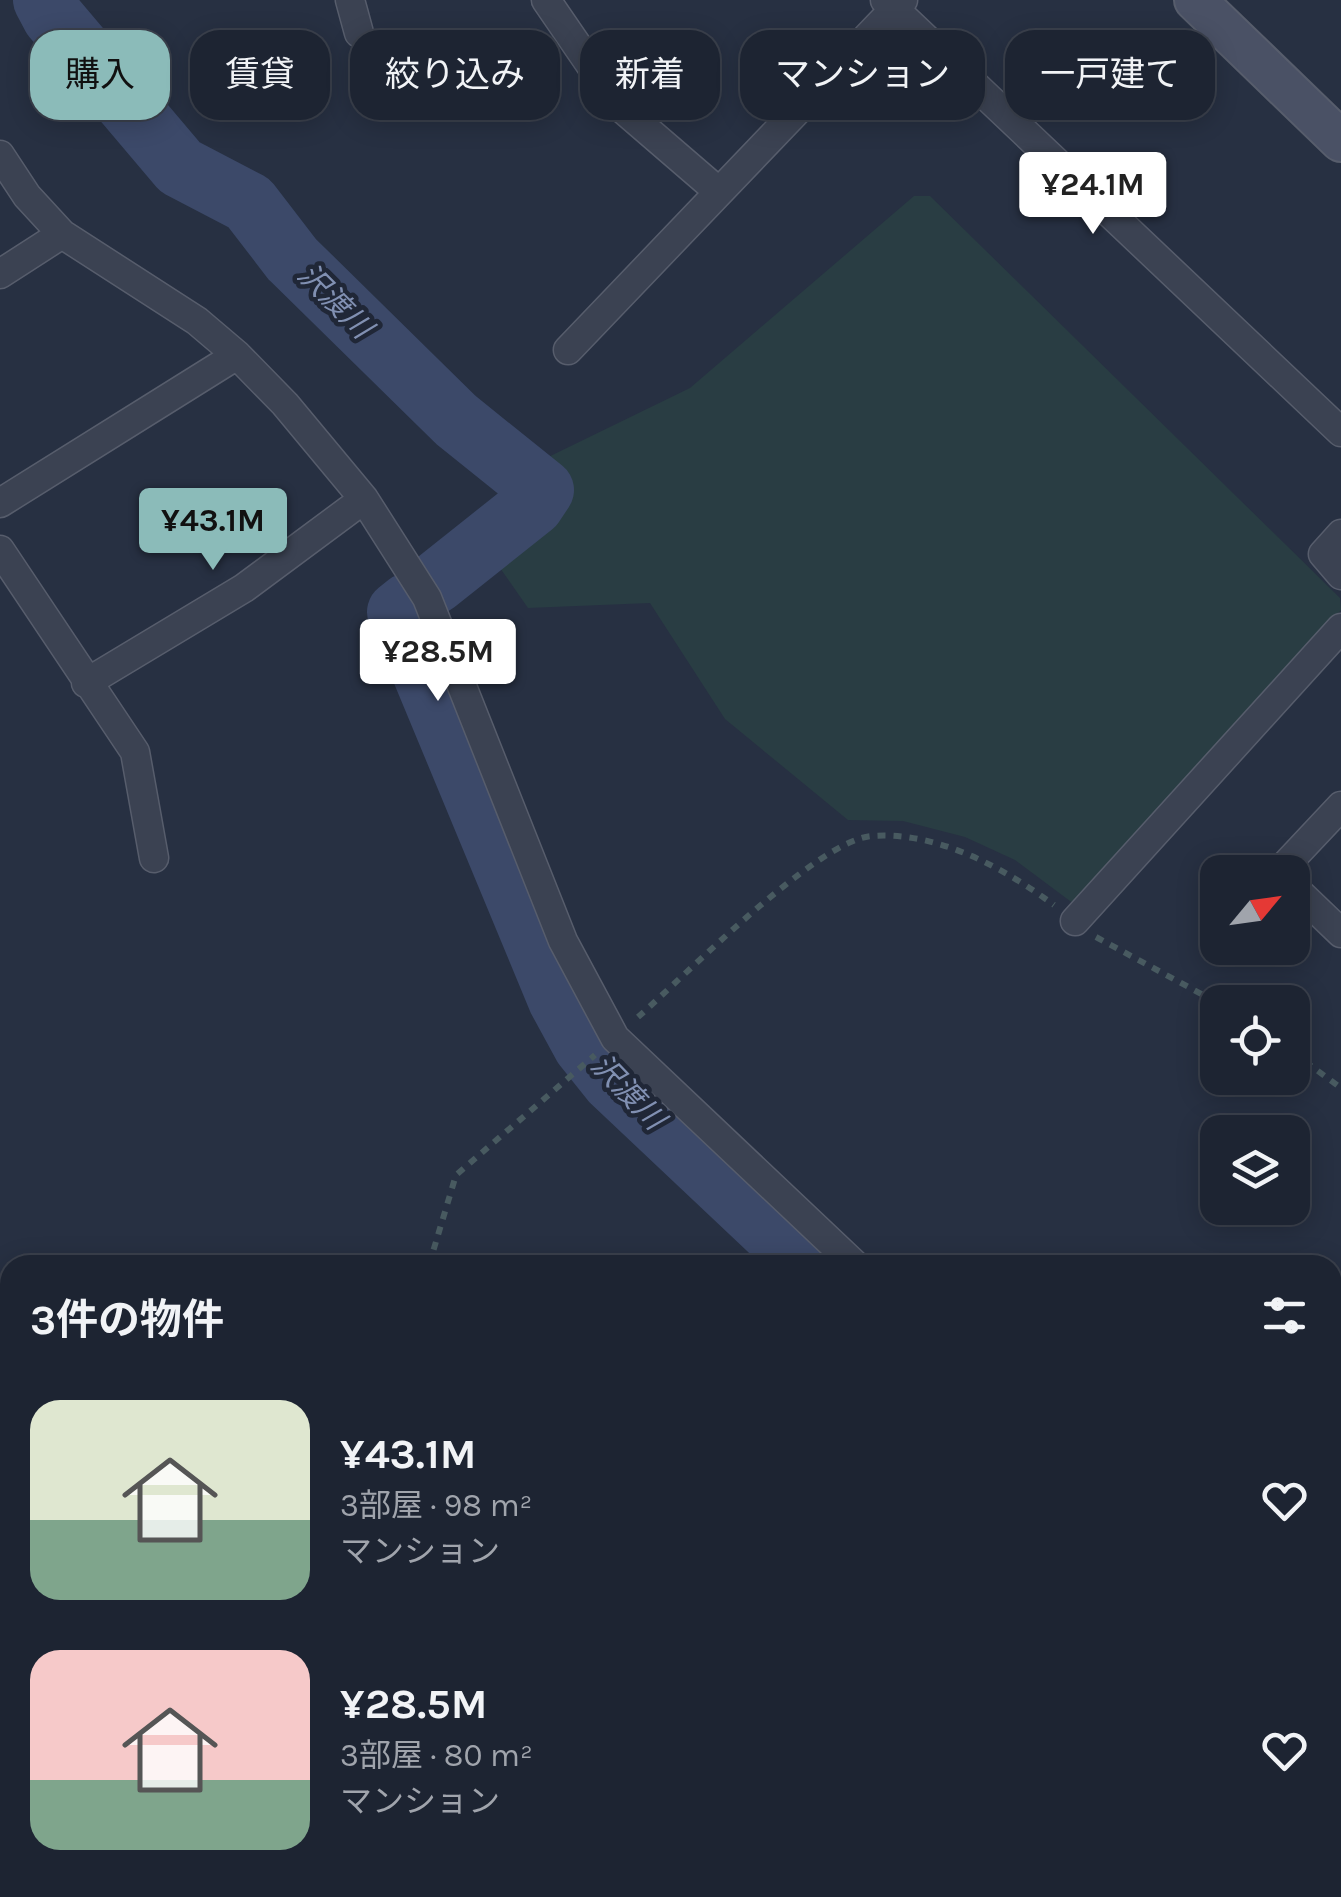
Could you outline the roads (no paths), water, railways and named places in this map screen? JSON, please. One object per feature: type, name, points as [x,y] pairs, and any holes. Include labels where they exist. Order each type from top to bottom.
[{"type":"street","points":[[350,0],[358,30]]},
{"type":"street","points":[[546,0],[618,105],[719,192]]},
{"type":"street","points":[[1195,0],[1341,141]]},
{"type":"street","points":[[568,350],[894,3],[1341,432]]},
{"type":"street","points":[[0,156],[27,196],[62,234],[197,321],[236,355],[285,404],[364,499],[427,598],[563,940],[615,1038],[845,1255]]},
{"type":"street","points":[[0,274],[62,234]]},
{"type":"street","points":[[0,503],[236,355]]},
{"type":"street","points":[[86,683],[244,588],[364,499]]},
{"type":"street","points":[[1341,534],[1323,554],[1341,575]]},
{"type":"street","points":[[0,550],[135,752],[154,858]]},
{"type":"street","points":[[1076,922],[1341,628]]},
{"type":"street","points":[[1294,855],[1341,806]]},
{"type":"street","points":[[1310,903],[1341,933]]},
{"type":"waterway","name":"沢渡川","points":[[44,0],[53,17],[180,167],[249,203],[292,259],[456,420],[543,490],[533,505],[435,583]]},
{"type":"waterway","name":"沢渡川","points":[[408,604],[398,612],[559,1000],[584,1046],[612,1081],[796,1255]]}]
